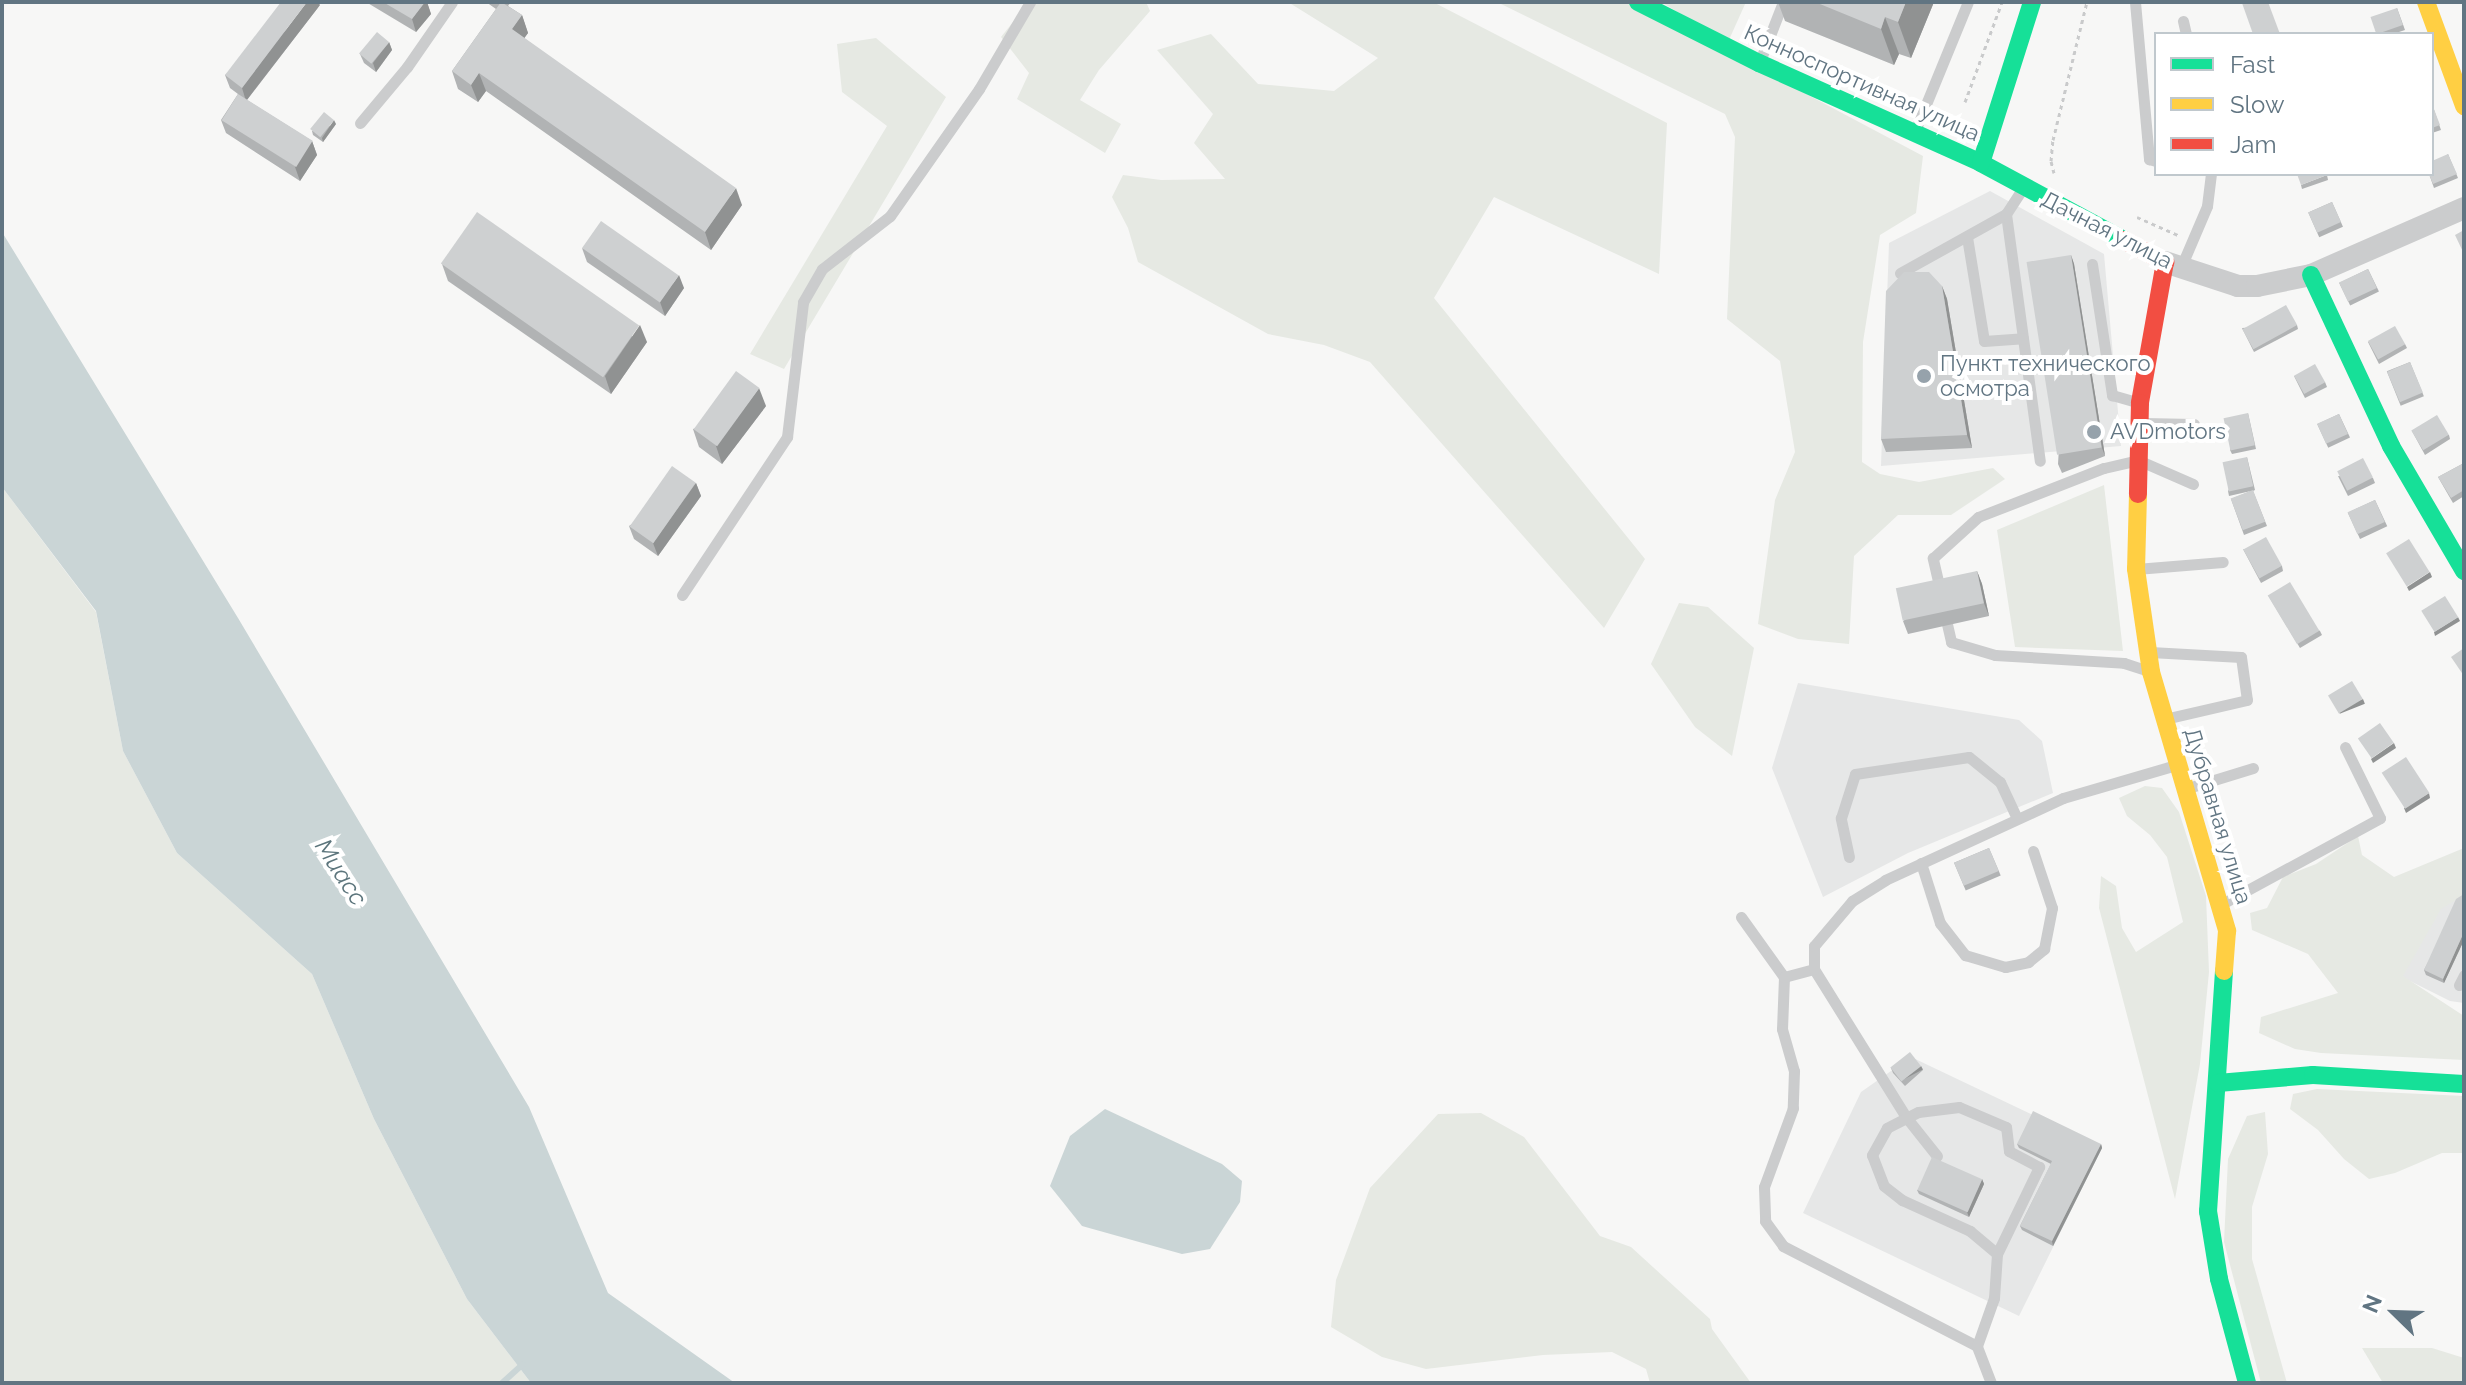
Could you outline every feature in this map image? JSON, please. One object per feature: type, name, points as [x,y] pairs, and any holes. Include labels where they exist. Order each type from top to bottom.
[{"type":"main road","name":"Конноспортивная улица","points":[[1638,2],[1759,63],[1981,163]]},
{"type":"main road","points":[[1981,163],[2032,2]]},
{"type":"main road","points":[[2426,2],[2464,106]]},
{"type":"main road","name":"Дачная улица","points":[[1981,163],[2173,265]]},
{"type":"main road","name":"Дубравная улица","points":[[2173,265],[2140,403],[2136,569],[2151,672],[2220,906],[2228,943],[2208,1211],[2219,1279],[2247,1383]]},
{"type":"main road","points":[[2311,275],[2391,446],[2464,571]]},
{"type":"main road","points":[[2218,1083],[2313,1075],[2464,1084]]},
{"type":"street","name":"Дачная улица","points":[[2173,265],[2238,286],[2311,275],[2464,208]]},
{"type":"lane","points":[[360,123],[407,67],[452,2]]},
{"type":"lane","points":[[682,595],[787,437],[803,302],[822,269],[890,216],[979,89],[1030,2]]},
{"type":"lane","points":[[1759,63],[1783,2]]},
{"type":"lane","points":[[1915,132],[1968,2]]},
{"type":"lane","points":[[2135,2],[2149,159],[2154,160]]},
{"type":"lane","points":[[2183,21],[2186,32]]},
{"type":"lane","points":[[2173,265],[2192,241],[2207,206],[2211,176]]},
{"type":"lane","points":[[1900,273],[2006,214],[2023,187]]},
{"type":"lane","points":[[2006,214],[2040,461]]},
{"type":"lane","points":[[1967,237],[1984,341],[2023,338]]},
{"type":"lane","points":[[2092,264],[2112,395],[2140,403]]},
{"type":"lane","points":[[2140,423],[2194,424]]},
{"type":"lane","points":[[2151,672],[2124,663],[1995,655],[1951,642],[1933,558],[1978,517],[2104,468],[2138,460],[2193,484]]},
{"type":"lane","points":[[2136,569],[2223,562]]},
{"type":"lane","points":[[2147,652],[2241,657],[2247,700],[2164,719]]},
{"type":"lane","points":[[2220,906],[2380,818],[2345,747]]},
{"type":"lane","points":[[1849,857],[1841,818],[1855,774],[1969,757],[2000,782],[2017,818]]},
{"type":"lane","points":[[1937,1156],[1906,1117],[1814,969],[1814,946],[1852,901],[1921,863],[2063,798],[2176,765]]},
{"type":"lane","points":[[2185,789],[2253,768]]},
{"type":"lane","points":[[1921,863],[1940,923],[1965,955],[2005,967],[2028,962],[2044,949],[2052,908],[2033,851]]},
{"type":"lane","points":[[1741,917],[1784,977],[1782,1029],[1794,1071],[1793,1108],[1764,1187],[1765,1221],[1783,1246],[1977,1346]]},
{"type":"lane","points":[[1784,977],[1814,969]]},
{"type":"lane","points":[[1991,1383],[1977,1346],[1994,1298],[1997,1254],[2039,1167],[2009,1151],[2006,1127],[1959,1107],[1906,1117],[1887,1128],[1872,1155],[1884,1186],[1902,1200],[1970,1231],[1997,1254]]},
{"type":"path","points":[[1965,102],[2002,2]]},
{"type":"path","points":[[2061,181],[2055,176],[2051,161],[2053,140],[2087,2]]},
{"type":"path","points":[[2134,216],[2192,241]]},
{"type":"shaded area","points":[[1029,2],[1146,2],[1150,11],[1099,70],[1080,100],[1121,124],[1105,153],[1017,99],[1029,73],[1001,37]]},
{"type":"shaded area","points":[[1288,2],[1433,2],[1667,123],[1659,274],[1494,197],[1434,298],[1645,559],[1604,628],[1370,362],[1324,345],[1268,334],[1138,262],[1128,228],[1112,197],[1123,175],[1161,180],[1225,179],[1194,143],[1213,114],[1157,50],[1211,34],[1258,84],[1334,91],[1378,58]]},
{"type":"shaded area","points":[[1497,2],[1633,2],[1923,156],[1916,213],[1880,235],[1863,342],[1862,462],[1880,474],[1919,482],[1993,468],[2005,479],[1951,515],[1898,515],[1854,556],[1849,644],[1798,639],[1758,624],[1775,500],[1795,452],[1780,361],[1727,319],[1735,137],[1725,114]]},
{"type":"shaded area","points":[[1661,2],[1746,2],[1728,42]]},
{"type":"shaded area","points":[[876,38],[946,97],[784,369],[750,354],[887,126],[842,92],[837,44]]},
{"type":"shaded area","points":[[1990,191],[2104,254],[2121,446],[1881,466],[1889,243]]},
{"type":"shaded area","points":[[2104,485],[2123,651],[2015,647],[1997,530]]},
{"type":"shaded area","points":[[2,487],[96,612],[123,751],[177,853],[312,974],[374,1119],[467,1299],[531,1383],[2,1383]]},
{"type":"shaded area","points":[[1679,603],[1708,607],[1754,648],[1732,756],[1695,727],[1651,664]]},
{"type":"shaded area","points":[[1798,683],[2019,720],[2042,741],[2053,793],[1908,853],[1823,897],[1772,768]]},
{"type":"shaded area","points":[[2145,786],[2162,788],[2179,812],[2206,896],[2209,972],[2200,1064],[2175,1199],[2099,908],[2101,876],[2116,886],[2122,928],[2136,952],[2183,922],[2167,857],[2150,835],[2127,816],[2119,798]]},
{"type":"shaded area","points":[[2358,836],[2362,855],[2394,877],[2464,848],[2464,895],[2441,909],[2403,976],[2464,1016],[2464,1060],[2321,1053],[2295,1049],[2259,1033],[2261,1017],[2338,993],[2308,954],[2252,930],[2250,913],[2267,908],[2283,877],[2316,864]]},
{"type":"shaded area","points":[[2464,882],[2464,1003],[2450,1001],[2402,977],[2440,897]]},
{"type":"shaded area","points":[[1911,1057],[2102,1148],[2019,1316],[1803,1213],[1861,1092]]},
{"type":"shaded area","points":[[2317,1089],[2464,1096],[2464,1153],[2442,1153],[2395,1173],[2369,1179],[2344,1159],[2318,1130],[2290,1109],[2293,1094]]},
{"type":"shaded area","points":[[2265,1112],[2268,1154],[2252,1207],[2252,1259],[2287,1383],[2261,1383],[2224,1242],[2228,1159],[2247,1116]]},
{"type":"shaded area","points":[[1481,1113],[1524,1137],[1600,1236],[1631,1247],[1710,1319],[1712,1329],[1751,1383],[1650,1383],[1646,1369],[1612,1352],[1543,1355],[1426,1369],[1382,1357],[1331,1327],[1336,1280],[1370,1188],[1438,1114]]},
{"type":"shaded area","points":[[2362,1348],[2432,1348],[2464,1358],[2464,1383],[2383,1383]]},
{"type":"water","name":"Миасс","points":[[2,232],[238,618],[529,1107],[608,1293],[735,1383],[531,1383],[467,1299],[374,1119],[312,974],[177,853],[123,751],[96,611],[2,487]]},
{"type":"water","points":[[1105,1109],[1222,1164],[1242,1181],[1240,1202],[1210,1249],[1182,1254],[1082,1226],[1050,1186],[1070,1136]]},
{"type":"building","points":[[281,2],[307,2],[242,88],[225,75]]},
{"type":"building","points":[[383,2],[425,2],[412,19]]},
{"type":"building","points":[[501,2],[522,15],[512,29],[736,188],[705,232],[479,73],[471,85],[452,71]]},
{"type":"building","points":[[1815,2],[1906,2],[1898,22],[1885,17],[1881,29]]},
{"type":"building","points":[[2268,2],[2279,32],[2252,32],[2242,3]]},
{"type":"building","points":[[2397,8],[2403,25],[2376,32],[2371,17]]},
{"type":"building","points":[[377,32],[389,42],[371,64],[359,53]]},
{"type":"building","points":[[238,94],[313,141],[296,167],[222,120]]},
{"type":"building","points":[[2434,109],[2440,125],[2434,127]]},
{"type":"building","points":[[324,112],[334,120],[320,137],[310,129]]},
{"type":"building","points":[[2448,154],[2457,174],[2433,184],[2430,176],[2434,176],[2434,160]]},
{"type":"building","points":[[2298,176],[2324,176],[2301,185]]},
{"type":"building","points":[[2332,202],[2341,222],[2317,233],[2308,213]]},
{"type":"building","points":[[477,212],[639,326],[603,377],[441,264]]},
{"type":"building","points":[[601,221],[679,275],[660,303],[582,248]]},
{"type":"building","points":[[2464,230],[2464,254],[2455,235]]},
{"type":"building","points":[[2071,255],[2102,448],[2057,455],[2027,262]]},
{"type":"building","points":[[2368,269],[2377,288],[2348,302],[2339,283]]},
{"type":"building","name":"Пункт технического осмотра","points":[[1904,272],[1929,272],[1942,286],[1967,435],[1881,439],[1886,291]]},
{"type":"building","points":[[2286,305],[2297,325],[2253,349],[2242,329]]},
{"type":"building","points":[[2395,326],[2405,344],[2378,359],[2368,341]]},
{"type":"building","points":[[2410,362],[2423,392],[2400,402],[2387,372]]},
{"type":"building","points":[[2315,364],[2325,382],[2304,394],[2294,376]]},
{"type":"building","points":[[736,371],[759,388],[717,446],[694,429]]},
{"type":"building","points":[[2248,413],[2255,445],[2230,450],[2224,418]]},
{"type":"building","points":[[2339,414],[2348,434],[2326,444],[2317,424]]},
{"type":"building","points":[[2437,415],[2449,435],[2423,450],[2411,430]]},
{"type":"building","points":[[2247,457],[2253,486],[2229,492],[2223,462]]},
{"type":"building","points":[[2363,458],[2373,478],[2347,491],[2337,471]]},
{"type":"building","points":[[2464,463],[2464,490],[2451,498],[2438,477]]},
{"type":"building","points":[[672,466],[696,483],[653,543],[630,527]]},
{"type":"building","points":[[2253,490],[2265,522],[2243,530],[2231,499]]},
{"type":"building","points":[[2375,500],[2385,522],[2357,534],[2348,512]]},
{"type":"building","points":[[2266,537],[2282,566],[2259,578],[2243,550]]},
{"type":"building","points":[[2409,539],[2430,572],[2407,586],[2386,553]]},
{"type":"building","points":[[1977,571],[1984,603],[1903,621],[1896,588]]},
{"type":"building","points":[[2290,582],[2319,631],[2297,644],[2268,595]]},
{"type":"building","points":[[2445,596],[2458,617],[2435,632],[2421,611]]},
{"type":"building","points":[[2464,648],[2464,676],[2451,657]]},
{"type":"building","points":[[2352,681],[2363,699],[2339,713],[2328,695]]},
{"type":"building","points":[[2380,723],[2394,743],[2372,758],[2358,738]]},
{"type":"building","points":[[2406,757],[2429,793],[2405,809],[2382,773]]},
{"type":"building","points":[[1989,848],[1999,871],[1964,886],[1954,863]]},
{"type":"building","points":[[2464,894],[2464,932],[2443,979],[2424,970],[2456,899]]},
{"type":"building","points":[[1910,1052],[1921,1066],[1901,1082],[1890,1067]]},
{"type":"building","points":[[2033,1111],[2101,1144],[2052,1241],[2020,1226],[2052,1161],[2017,1144]]},
{"type":"building","points":[[1932,1157],[1982,1179],[1968,1212],[1917,1190]]},
{"type":"waterway","points":[[502,1383],[523,1364]]},
{"type":"traffic: fast","points":[[1638,2],[1759,63],[1981,163],[2124,240]]},
{"type":"traffic: fast","points":[[1981,163],[2032,2]]},
{"type":"traffic: fast","points":[[2311,275],[2391,446],[2464,571]]},
{"type":"traffic: fast","points":[[2224,971],[2208,1211],[2219,1279],[2247,1383]]},
{"type":"traffic: fast","points":[[2218,1083],[2313,1075],[2464,1084]]},
{"type":"traffic: slow","points":[[2426,2],[2464,106]]},
{"type":"traffic: slow","points":[[2138,494],[2136,569],[2151,672],[2227,931],[2224,971]]},
{"type":"traffic: jam","points":[[2124,240],[2165,262],[2140,403],[2138,494]]},
{"type":"place","name":"Пункт технического осмотра","points":[[1924,376]]},
{"type":"place","name":"AVDmotors","points":[[2094,432]]}]
